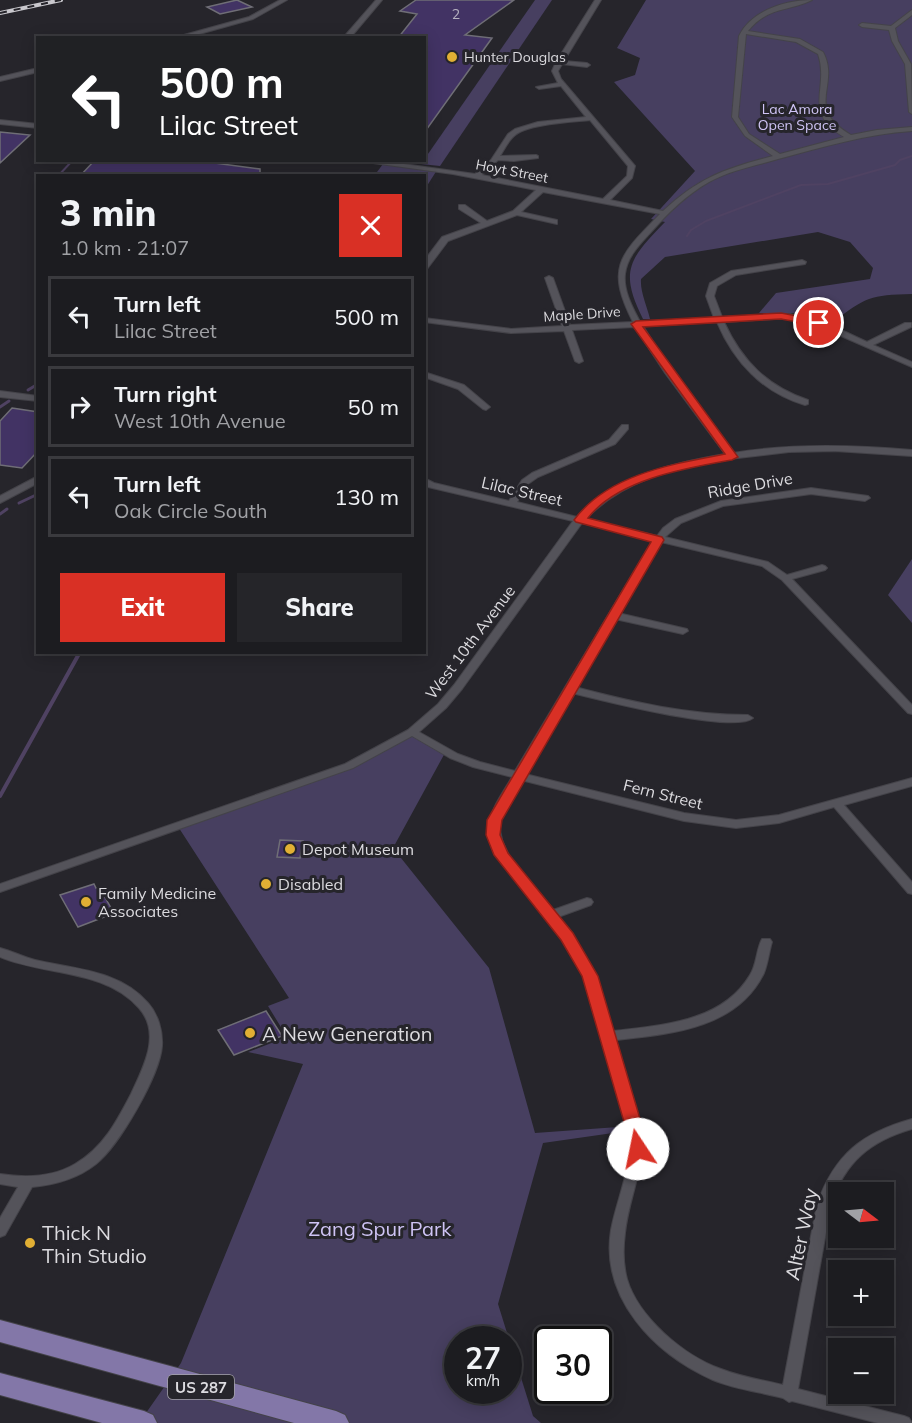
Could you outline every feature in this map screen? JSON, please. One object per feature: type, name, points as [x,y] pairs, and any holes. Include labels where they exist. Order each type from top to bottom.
[{"type":"main road","name":"US 287","points":[[5,1331],[336,1423]]},
{"type":"main road","points":[[0,1384],[144,1423]]},
{"type":"street","points":[[194,36],[251,18],[284,0]]},
{"type":"street","points":[[348,36],[379,0]]},
{"type":"street","points":[[598,0],[555,70],[562,84],[627,159],[633,169],[630,177],[604,201]]},
{"type":"street","points":[[779,157],[747,135],[735,117],[744,32],[752,21],[768,12],[809,0]]},
{"type":"street","points":[[862,25],[892,28],[912,12]]},
{"type":"street","points":[[892,28],[895,41],[908,60],[912,112]]},
{"type":"street","points":[[744,32],[798,40],[821,53],[824,63],[823,116],[830,126],[849,137]]},
{"type":"street","points":[[559,62],[587,65]]},
{"type":"street","points":[[0,79],[36,70]]},
{"type":"street","points":[[539,87],[562,84]]},
{"type":"street","points":[[477,176],[496,158],[510,135],[520,129],[538,124],[592,118]]},
{"type":"street","points":[[0,122],[36,126]]},
{"type":"street","points":[[732,457],[636,324],[621,283],[622,268],[634,246],[664,213],[710,178],[849,137],[874,132],[912,129]]},
{"type":"street","points":[[496,158],[536,157]]},
{"type":"street","name":"Hoyt Street","points":[[369,162],[477,176],[664,213]]},
{"type":"street","points":[[426,264],[445,239],[516,213],[543,189]]},
{"type":"street","points":[[462,207],[486,223]]},
{"type":"street","points":[[516,213],[554,222]]},
{"type":"street","points":[[802,262],[744,270],[717,281],[711,288],[710,296],[739,357],[749,369],[788,398],[805,402]]},
{"type":"street","points":[[549,278],[579,361]]},
{"type":"street","name":"Maple Drive","points":[[426,320],[511,331],[797,317],[819,323],[912,365]]},
{"type":"street","points":[[868,344],[908,325]]},
{"type":"street","points":[[426,375],[461,387],[472,393],[486,407]]},
{"type":"street","points":[[0,394],[36,399]]},
{"type":"street","points":[[511,504],[525,482],[612,442],[625,427]]},
{"type":"street","name":"West 10th Avenue","points":[[0,888],[336,771],[391,745],[412,732],[442,706],[458,687],[588,510],[604,498],[639,479],[672,468],[789,449],[862,448],[912,453]]},
{"type":"street","points":[[0,500],[35,480]]},
{"type":"street","name":"Lilac Street","points":[[426,482],[765,564],[784,578],[912,711]]},
{"type":"street","name":"Ridge Drive","points":[[865,498],[811,491],[733,502],[686,517],[666,530],[612,615],[498,810],[493,835],[502,855],[551,915],[581,958],[594,987],[635,1129],[638,1149],[616,1248],[622,1281],[632,1305],[652,1333],[670,1349],[694,1365],[732,1380],[904,1423]]},
{"type":"street","points":[[784,578],[822,568]]},
{"type":"street","points":[[612,615],[683,631]]},
{"type":"street","points":[[569,690],[671,714],[698,718],[748,718]]},
{"type":"street","name":"Fern Street","points":[[412,732],[462,759],[684,817],[725,824],[770,821],[912,782]]},
{"type":"street","points":[[836,803],[912,890]]},
{"type":"street","points":[[551,915],[587,902]]},
{"type":"street","points":[[608,1036],[697,1022],[725,1008],[752,983],[759,971],[766,942]]},
{"type":"street","points":[[0,952],[26,962],[90,975],[119,986],[145,1008],[156,1032],[155,1050],[149,1070],[120,1129],[110,1143],[91,1161],[58,1177],[28,1181],[0,1179]]},
{"type":"street","name":"Alter Way","points":[[789,1395],[824,1203],[834,1177],[850,1156],[866,1143],[887,1132],[912,1124]]},
{"type":"street","points":[[0,1231],[28,1181]]},
{"type":"green space","points":[[535,0],[552,0],[440,166],[421,164],[426,162],[426,157]]},
{"type":"green space","name":"Lac Amora Open Space","points":[[646,0],[912,0],[912,294],[887,295],[869,299],[853,307],[833,322],[806,313],[759,313],[776,293],[870,279],[873,268],[850,242],[818,232],[665,257],[641,279],[650,319],[643,319],[631,289],[632,266],[643,246],[665,222],[651,219],[695,171],[614,82],[635,75],[640,58],[617,48]]},
{"type":"green space","points":[[383,164],[437,170],[426,187],[426,174],[376,174]]},
{"type":"green space","points":[[912,559],[912,623],[888,595]]},
{"type":"green space","name":"Zang Spur Park","points":[[412,732],[446,751],[393,848],[489,968],[535,1133],[618,1127],[620,1132],[543,1143],[498,1304],[505,1326],[444,1326],[444,1404],[522,1404],[522,1381],[533,1416],[541,1423],[139,1423],[181,1363],[303,1064],[248,1052],[287,1037],[268,1006],[289,998],[177,825],[336,770]]},
{"type":"building","points":[[237,0],[252,7],[220,14],[207,7]]},
{"type":"building","points":[[416,0],[514,0],[465,35],[492,38],[426,130],[426,36],[400,36],[417,14],[400,11]]},
{"type":"building","points":[[0,132],[30,135],[0,163]]},
{"type":"building","points":[[93,162],[207,162],[260,169],[260,174],[82,174]]},
{"type":"building","points":[[12,408],[36,412],[36,453],[22,468],[0,465],[0,421]]},
{"type":"building","name":"Depot Museum","points":[[280,840],[303,841],[300,858],[277,857]]},
{"type":"building","name":"Family Medicine Associates","points":[[94,884],[96,888],[99,887],[111,908],[107,910],[109,913],[103,915],[104,917],[78,927],[60,895]]},
{"type":"building","name":"A New Generation","points":[[266,1011],[282,1036],[234,1055],[218,1030]]},
{"type":"waterway","points":[[687,236],[691,230],[706,221],[801,185],[828,184],[895,165],[900,160],[912,156]]},
{"type":"waterway","points":[[60,174],[71,162]]},
{"type":"waterway","points":[[28,390],[36,385]]},
{"type":"waterway","points":[[0,407],[9,401]]},
{"type":"waterway","points":[[19,503],[36,495]]},
{"type":"waterway","points":[[0,514],[7,509]]},
{"type":"waterway","points":[[0,796],[79,654]]},
{"type":"railway","points":[[0,13],[61,0]]},
{"type":"place","name":"Hunter Douglas","points":[[452,57]]},
{"type":"place","name":"Depot Museum","points":[[290,849]]},
{"type":"place","name":"Disabled","points":[[266,884]]},
{"type":"place","name":"Family Medicine Associates","points":[[86,902]]},
{"type":"place","name":"A New Generation","points":[[250,1033]]},
{"type":"place","name":"Thick N Thin Studio","points":[[30,1243]]},
{"type":"route","points":[[638,1149],[635,1129],[590,976],[567,936],[502,855],[496,845],[493,829],[498,810],[658,540],[580,520],[588,510],[604,498],[651,474],[691,463],[732,457],[636,324],[781,316],[808,319],[819,323]]}]
